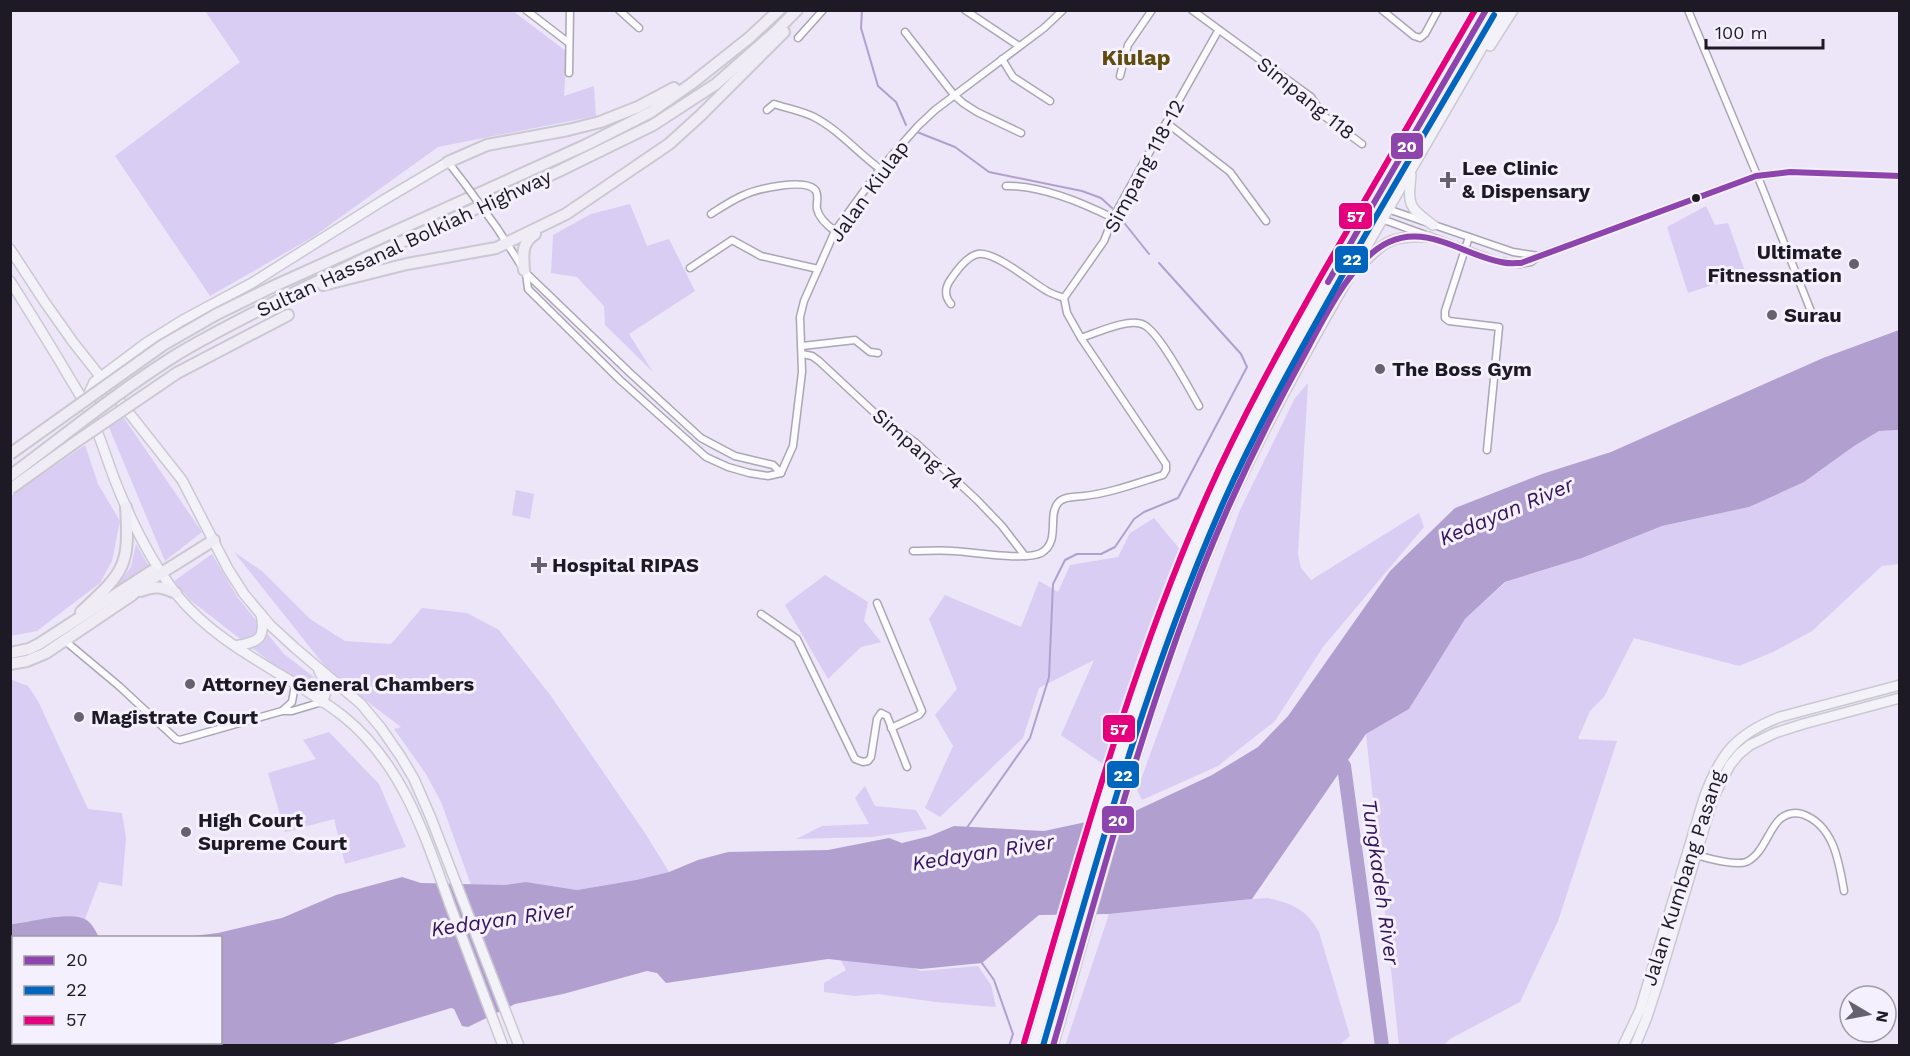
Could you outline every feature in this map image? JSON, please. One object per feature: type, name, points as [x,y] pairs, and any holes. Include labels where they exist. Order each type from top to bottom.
[{"type":"highway","name":"Sultan Hassanal Bolkiah Highway","points":[[10,454],[163,345],[217,314],[619,129],[651,112],[737,48],[779,10]]},
{"type":"highway","name":"Sultan Hassanal Bolkiah Highway","points":[[10,476],[111,400],[172,358],[224,328],[366,258],[592,156],[653,125],[716,84],[798,10]]},
{"type":"highway","points":[[525,271],[523,253],[529,238],[669,144],[768,49],[792,23],[798,10]]},
{"type":"highway","points":[[448,162],[487,145],[600,122],[670,91],[737,48]]},
{"type":"highway","points":[[297,292],[406,264],[496,248],[566,214]]},
{"type":"highway","points":[[10,489],[177,374],[288,315]]},
{"type":"highway","points":[[10,664],[27,661],[46,652],[111,583],[119,572],[126,553],[128,531],[126,507]]},
{"type":"highway","points":[[62,636],[212,537]]},
{"type":"highway","points":[[132,595],[161,570]]},
{"type":"highway","points":[[10,653],[29,649],[62,636],[132,595],[151,587],[161,587],[176,593]]},
{"type":"main road","points":[[1033,1046],[1114,767],[1156,643],[1219,489],[1271,383],[1486,10]]},
{"type":"main road","points":[[1053,1046],[1134,764],[1173,648],[1228,505],[1281,399],[1348,278],[1504,10]]},
{"type":"main road","points":[[1455,94],[1513,10]]},
{"type":"main road","points":[[448,162],[252,283],[146,343],[94,382],[89,399],[126,507],[144,543],[176,593],[195,613],[235,646],[343,716],[378,749],[391,768],[410,803],[438,871],[503,1046]]},
{"type":"main road","points":[[1412,169],[1409,198],[1412,208],[1433,225]]},
{"type":"main road","points":[[1348,278],[1375,252],[1395,238],[1429,237]]},
{"type":"main road","points":[[10,249],[67,334],[182,480],[234,577],[261,614],[295,648],[361,704],[401,757],[423,798],[519,1046]]},
{"type":"main road","points":[[10,281],[80,395],[101,438]]},
{"type":"main road","points":[[235,646],[259,640],[263,632],[261,614]]},
{"type":"main road","points":[[317,666],[326,684],[322,702]]},
{"type":"main road","name":"Jalan Kumbang Pasang","points":[[1623,1046],[1644,1000],[1704,798],[1711,779],[1725,754],[1744,736],[1773,720],[1899,685]]},
{"type":"main road","name":"Jalan Kumbang Pasang","points":[[1635,1046],[1647,1017],[1713,798],[1721,779],[1750,745],[1788,728],[1899,698]]},
{"type":"street","points":[[526,10],[569,43]]},
{"type":"street","points":[[569,73],[570,10]]},
{"type":"street","points":[[619,10],[639,28]]},
{"type":"street","points":[[798,38],[823,10]]},
{"type":"street","points":[[965,10],[1019,46]]},
{"type":"street","name":"Jalan Kiulap","points":[[781,473],[793,446],[802,354],[800,317],[804,301],[835,231],[880,169],[918,126],[954,95],[1053,21],[1063,10]]},
{"type":"street","points":[[1120,76],[1128,45],[1152,10]]},
{"type":"street","name":"Simpang 118","points":[[1192,10],[1311,97],[1324,116],[1362,144]]},
{"type":"street","points":[[1382,10],[1414,36],[1420,38],[1425,34],[1438,10]]},
{"type":"street","points":[[1688,10],[1814,319]]},
{"type":"street","name":"Simpang 118-12","points":[[1064,298],[1104,241],[1113,218],[1218,31]]},
{"type":"street","points":[[905,32],[963,104],[1021,133]]},
{"type":"street","points":[[1002,59],[1013,77],[1050,101]]},
{"type":"street","points":[[767,110],[774,104],[812,116],[841,134],[859,153],[880,169]]},
{"type":"street","points":[[1167,123],[1230,172],[1266,221]]},
{"type":"street","points":[[448,162],[497,228],[525,271],[638,381],[701,438],[735,456],[773,465],[781,473],[768,477],[728,467],[706,457],[620,380],[528,289],[525,271]]},
{"type":"street","points":[[1368,214],[1465,250],[1512,264],[1531,262],[1539,256],[1756,176],[1790,172],[1899,176]]},
{"type":"street","points":[[711,214],[743,195],[760,189],[801,184],[815,189],[818,196],[818,211],[826,224],[835,231]]},
{"type":"street","points":[[1006,186],[1057,195],[1113,218]]},
{"type":"street","points":[[1373,204],[1513,252],[1539,256]]},
{"type":"street","points":[[1469,237],[1445,311],[1445,318],[1449,321],[1499,327],[1487,450]]},
{"type":"street","points":[[690,268],[732,240],[761,256],[818,269]]},
{"type":"street","points":[[913,551],[1025,556],[1040,554],[1048,547],[1053,535],[1056,506],[1059,501],[1099,495],[1163,475],[1166,470],[1166,464],[1081,338],[1068,313],[1064,298],[1048,291],[994,258],[975,254],[951,277],[947,285],[946,299],[951,304]]},
{"type":"street","points":[[1081,338],[1131,323],[1144,324],[1171,359],[1199,406]]},
{"type":"street","points":[[802,346],[855,340],[870,352],[878,353]]},
{"type":"street","name":"Simpang 74","points":[[802,354],[812,356],[819,361],[878,416],[916,443],[977,500],[1025,556]]},
{"type":"street","points":[[877,603],[922,711],[919,715],[891,728]]},
{"type":"street","points":[[761,614],[797,639],[855,759],[859,762],[868,761],[871,757],[877,718],[881,713],[887,716],[907,767]]},
{"type":"street","points":[[62,636],[176,739],[193,737],[322,702]]},
{"type":"street","points":[[282,711],[292,702],[295,685]]},
{"type":"street","points":[[1696,855],[1739,863],[1747,861],[1756,853],[1780,819],[1796,812],[1812,818],[1829,837],[1838,858],[1844,891]]},
{"type":"shaded area","points":[[205,11],[513,11],[567,52],[564,96],[594,86],[596,116],[438,147],[313,237],[210,296],[115,156],[240,62]]},
{"type":"shaded area","points":[[630,204],[647,246],[669,239],[695,291],[629,334],[653,372],[605,325],[604,306],[577,277],[551,273],[553,235],[591,214]]},
{"type":"shaded area","points":[[1706,206],[1715,225],[1728,223],[1746,274],[1688,293],[1667,227]]},
{"type":"shaded area","points":[[1308,383],[1298,554],[1301,568],[1311,580],[1419,513],[1424,527],[1323,647],[1275,721],[1218,766],[1142,800],[1137,790],[1240,510],[1295,398]]},
{"type":"shaded area","points":[[124,418],[202,532],[165,561],[108,425]]},
{"type":"shaded area","points":[[1899,430],[1899,564],[1882,566],[1812,631],[1773,652],[1739,666],[1634,638],[1604,697],[1590,711],[1578,739],[1617,741],[1558,921],[1520,1002],[1450,1039],[1444,1045],[1399,1045],[1366,734],[1409,709],[1465,619],[1506,582],[1582,558],[1662,526],[1749,507],[1879,431]]},
{"type":"shaded area","points":[[85,445],[98,484],[120,521],[112,561],[100,583],[37,631],[11,636],[11,496]]},
{"type":"shaded area","points":[[516,490],[534,494],[530,519],[512,515]]},
{"type":"shaded area","points":[[1154,518],[1182,552],[1103,764],[1061,735],[1094,660],[1039,688],[1023,738],[940,817],[925,808],[953,746],[935,715],[957,689],[929,619],[945,595],[1021,627],[1039,581],[1058,592],[1070,565],[1118,557],[1130,533]]},
{"type":"shaded area","points":[[136,544],[151,570],[110,596],[131,567]]},
{"type":"shaded area","points":[[234,552],[262,571],[310,619],[345,641],[391,644],[422,608],[467,613],[499,630],[551,696],[669,872],[577,890],[526,882],[471,885],[441,802],[426,774],[394,729],[401,727],[332,675]]},
{"type":"shaded area","points":[[212,554],[238,598],[284,654],[324,685],[308,691],[190,600],[174,581]]},
{"type":"shaded area","points":[[825,575],[868,602],[864,621],[881,642],[861,647],[828,679],[785,605]]},
{"type":"shaded area","points":[[10,679],[28,686],[38,701],[88,809],[122,813],[126,838],[122,886],[99,882],[85,919],[66,916],[11,924]]},
{"type":"shaded area","points":[[329,732],[379,784],[406,847],[345,864],[334,819],[285,832],[268,773],[316,759],[303,740]]},
{"type":"shaded area","points":[[865,786],[875,806],[916,810],[927,829],[872,837],[796,839],[822,826],[869,824],[855,798]]},
{"type":"shaded area","points":[[1268,898],[1285,903],[1304,913],[1319,932],[1350,1036],[1338,1046],[1065,1046],[1109,914]]},
{"type":"shaded area","points":[[839,957],[892,960],[921,971],[978,966],[991,985],[996,1007],[878,994],[855,996],[824,992],[824,983],[846,970]]},
{"type":"water","name":"Kedayan River","points":[[1899,330],[1899,430],[1879,431],[1804,482],[1749,507],[1662,526],[1582,558],[1505,582],[1465,619],[1409,709],[1366,734],[1252,899],[1109,914],[1039,915],[982,963],[921,969],[828,959],[666,983],[657,973],[647,971],[563,994],[515,1004],[468,1027],[462,1026],[454,1009],[451,1008],[326,1046],[11,1045],[10,924],[72,916],[88,921],[98,936],[12,936],[12,1044],[222,1044],[222,936],[193,936],[218,933],[282,918],[336,895],[402,877],[421,883],[504,885],[526,882],[577,890],[669,872],[698,860],[728,852],[828,850],[889,838],[902,843],[930,836],[954,826],[1044,831],[1133,812],[1212,775],[1258,747],[1288,716],[1390,571],[1455,508],[1542,474],[1611,452],[1823,358]]},
{"type":"waterway","points":[[862,10],[861,28],[878,86],[896,102],[906,125]]},
{"type":"waterway","points":[[917,132],[955,147],[989,172],[1082,191],[1101,198],[1112,208]]},
{"type":"waterway","points":[[1118,215],[1149,254]]},
{"type":"waterway","points":[[966,829],[1030,738],[1049,677],[1053,584],[1065,560],[1077,554],[1101,554],[1115,547],[1134,519],[1144,512],[1178,498],[1247,367],[1241,354],[1159,263]]},
{"type":"waterway","name":"Tungkadeh River","points":[[1332,751],[1344,766],[1382,1046]]},
{"type":"waterway","points":[[982,963],[994,980],[1013,1034],[1009,1046]]},
{"type":"transit line","name":"57","points":[[1024,1043],[1107,765],[1130,696],[1180,560],[1208,493],[1291,329],[1475,10]]},
{"type":"transit line","name":"20","points":[[1328,282],[1486,10]]},
{"type":"transit line","name":"22","points":[[1043,1046],[1103,839],[1146,702],[1196,567],[1224,501],[1307,338],[1494,15]]},
{"type":"transit line","name":"20","points":[[1053,1046],[1140,748],[1201,572],[1274,411],[1338,294],[1362,263],[1375,250],[1403,237],[1432,239],[1487,258],[1506,263],[1521,263],[1756,176],[1790,172],[1900,176]]},
{"type":"place","name":"Lee Clinic & Dispensary","points":[[1448,180]]},
{"type":"place","name":"Ultimate Fitnessnation","points":[[1854,264]]},
{"type":"place","name":"Surau","points":[[1772,315]]},
{"type":"place","name":"The Boss Gym","points":[[1380,369]]},
{"type":"place","name":"Hospital RIPAS","points":[[539,565]]},
{"type":"place","name":"Attorney General Chambers","points":[[190,684]]},
{"type":"place","name":"Magistrate Court","points":[[79,717]]},
{"type":"place","name":"High Court Supreme Court","points":[[186,832]]},
{"type":"district","name":"Kiulap","points":[[1136,57]]}]
